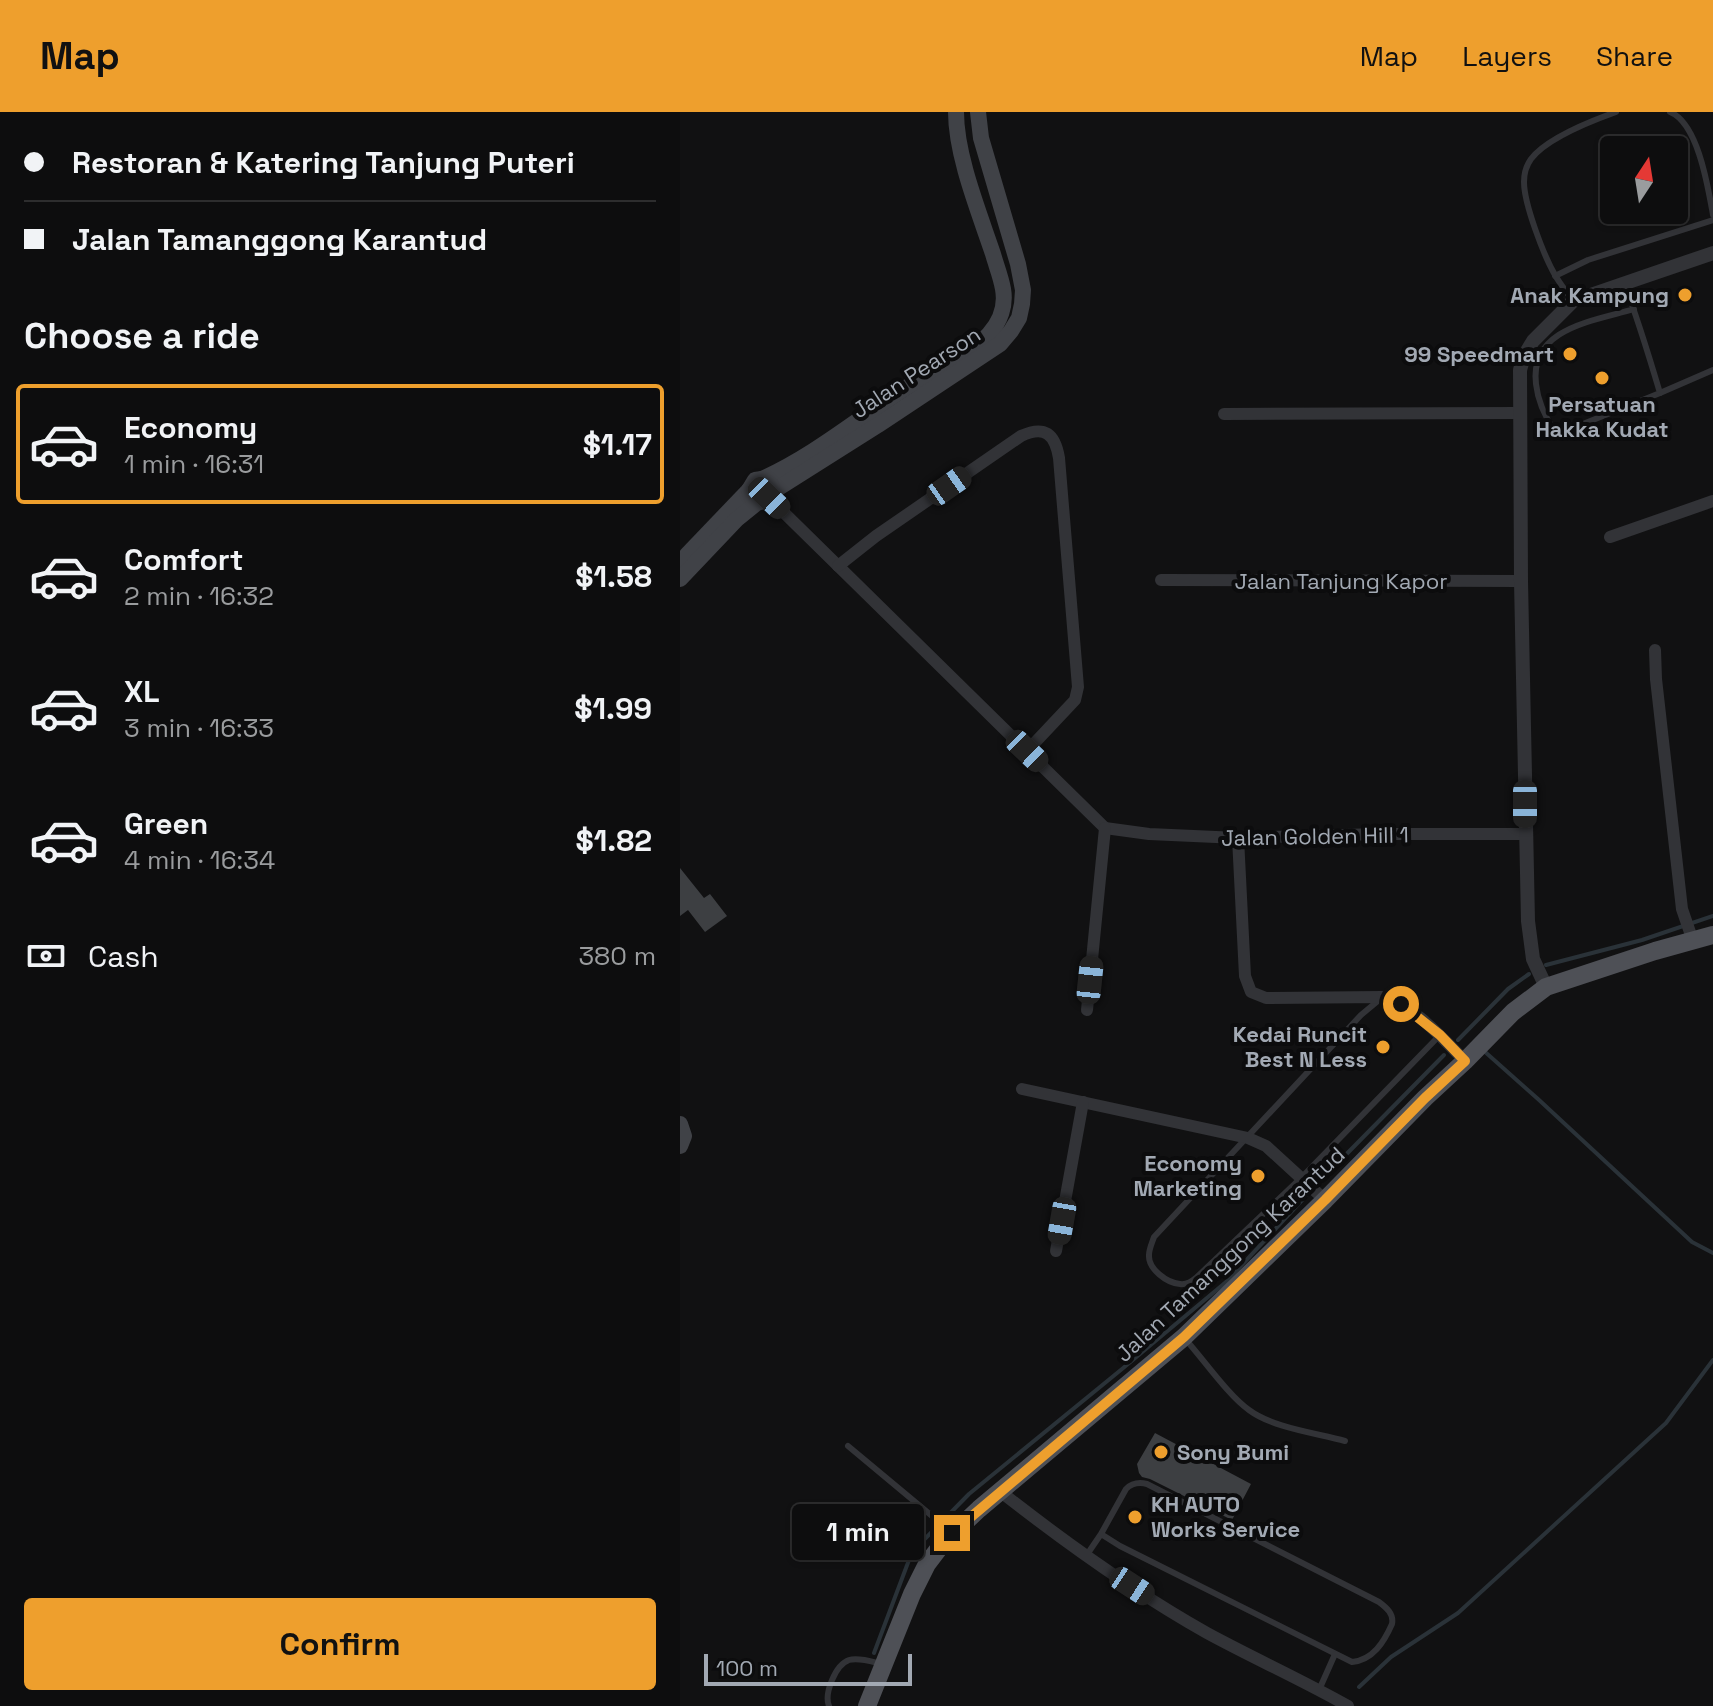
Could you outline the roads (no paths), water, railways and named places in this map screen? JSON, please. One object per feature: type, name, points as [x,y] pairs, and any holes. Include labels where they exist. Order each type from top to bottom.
[{"type":"main road","name":"Jalan Pearson","points":[[680,562],[792,464],[981,342],[997,324],[1004,301],[1003,290],[958,138],[956,112]]},
{"type":"main road","name":"Jalan Pearson","points":[[680,579],[762,492],[878,425],[1000,344],[1011,331],[1019,318],[1023,290],[981,138],[978,112]]},
{"type":"main road","name":"Jalan Tamanggong Karantud","points":[[867,1706],[917,1584],[927,1564],[952,1533],[1184,1337],[1513,1012],[1546,987],[1691,935],[1713,935]]},
{"type":"main road","points":[[680,1124],[684,1136],[680,1146]]},
{"type":"street","points":[[1546,987],[1533,959],[1528,921],[1520,370],[1533,341],[1573,301],[1713,253]]},
{"type":"street","points":[[1224,414],[1519,413]]},
{"type":"street","points":[[838,566],[876,536],[1021,436],[1039,430],[1054,439],[1058,447],[1078,687],[1075,700],[1027,751]]},
{"type":"street","points":[[762,492],[1105,828],[1087,1010]]},
{"type":"street","points":[[1610,537],[1713,501]]},
{"type":"street","name":"Jalan Tanjung Kapor","points":[[1161,580],[1521,581]]},
{"type":"street","points":[[1655,650],[1682,909],[1691,935]]},
{"type":"street","name":"Jalan Golden Hill 1","points":[[1105,828],[1149,834],[1238,838],[1525,834]]},
{"type":"street","points":[[1238,838],[1245,976],[1251,992],[1266,998],[1382,997],[1401,1004],[1440,1035],[1465,1061]]},
{"type":"street","points":[[1022,1089],[1248,1138],[1266,1146],[1325,1200]]},
{"type":"street","points":[[1056,1251],[1083,1102]]},
{"type":"street","points":[[1001,1492],[1086,1556],[1206,1632],[1348,1706]]},
{"type":"lane","points":[[1573,301],[1555,276],[1540,242],[1524,188],[1525,171],[1529,161],[1556,139],[1616,112]]},
{"type":"lane","points":[[1555,276],[1588,260],[1713,217],[1694,139],[1686,124],[1670,112]]},
{"type":"lane","points":[[1624,283],[1660,393]]},
{"type":"lane","points":[[1634,309],[1574,327],[1557,335],[1540,352],[1535,372],[1538,399],[1554,430],[1562,431],[1593,421],[1713,370]]},
{"type":"lane","points":[[1382,997],[1361,1015],[1154,1237],[1148,1254],[1150,1263],[1162,1276],[1182,1285],[1189,1283],[1301,1178],[1440,1035]]},
{"type":"lane","points":[[1184,1337],[1250,1410],[1265,1419],[1345,1441]]},
{"type":"lane","points":[[848,1446],[952,1533]]},
{"type":"lane","points":[[1086,1556],[1126,1489],[1137,1483],[1147,1484],[1371,1597],[1390,1612],[1392,1624],[1375,1653],[1352,1662],[1101,1534]]},
{"type":"lane","points":[[1319,1690],[1335,1654]]},
{"type":"lane","points":[[829,1706],[826,1700],[828,1692],[844,1662],[855,1659],[884,1665]]},
{"type":"waterway","points":[[1546,965],[1642,940],[1713,916]]},
{"type":"waterway","points":[[1458,1040],[1508,989],[1529,974]]},
{"type":"waterway","points":[[1484,1051],[1692,1242],[1713,1253]]},
{"type":"waterway","points":[[1320,1181],[1444,1055]]},
{"type":"waterway","points":[[874,1653],[912,1552],[969,1494],[1226,1282],[1307,1195]]},
{"type":"waterway","points":[[1359,1687],[1391,1657],[1458,1613],[1666,1423],[1713,1360]]},
{"type":"place","name":"Anak Kampung","points":[[1685,295]]},
{"type":"place","name":"99 Speedmart","points":[[1570,354]]},
{"type":"place","name":"Persatuan Hakka Kudat","points":[[1602,378]]},
{"type":"place","name":"Kedai Runcit Best N Less","points":[[1383,1047]]},
{"type":"place","name":"Economy Marketing","points":[[1258,1176]]},
{"type":"place","name":"Sony Bumi","points":[[1161,1452]]},
{"type":"place","name":"KH AUTO Works Service","points":[[1135,1517]]}]
